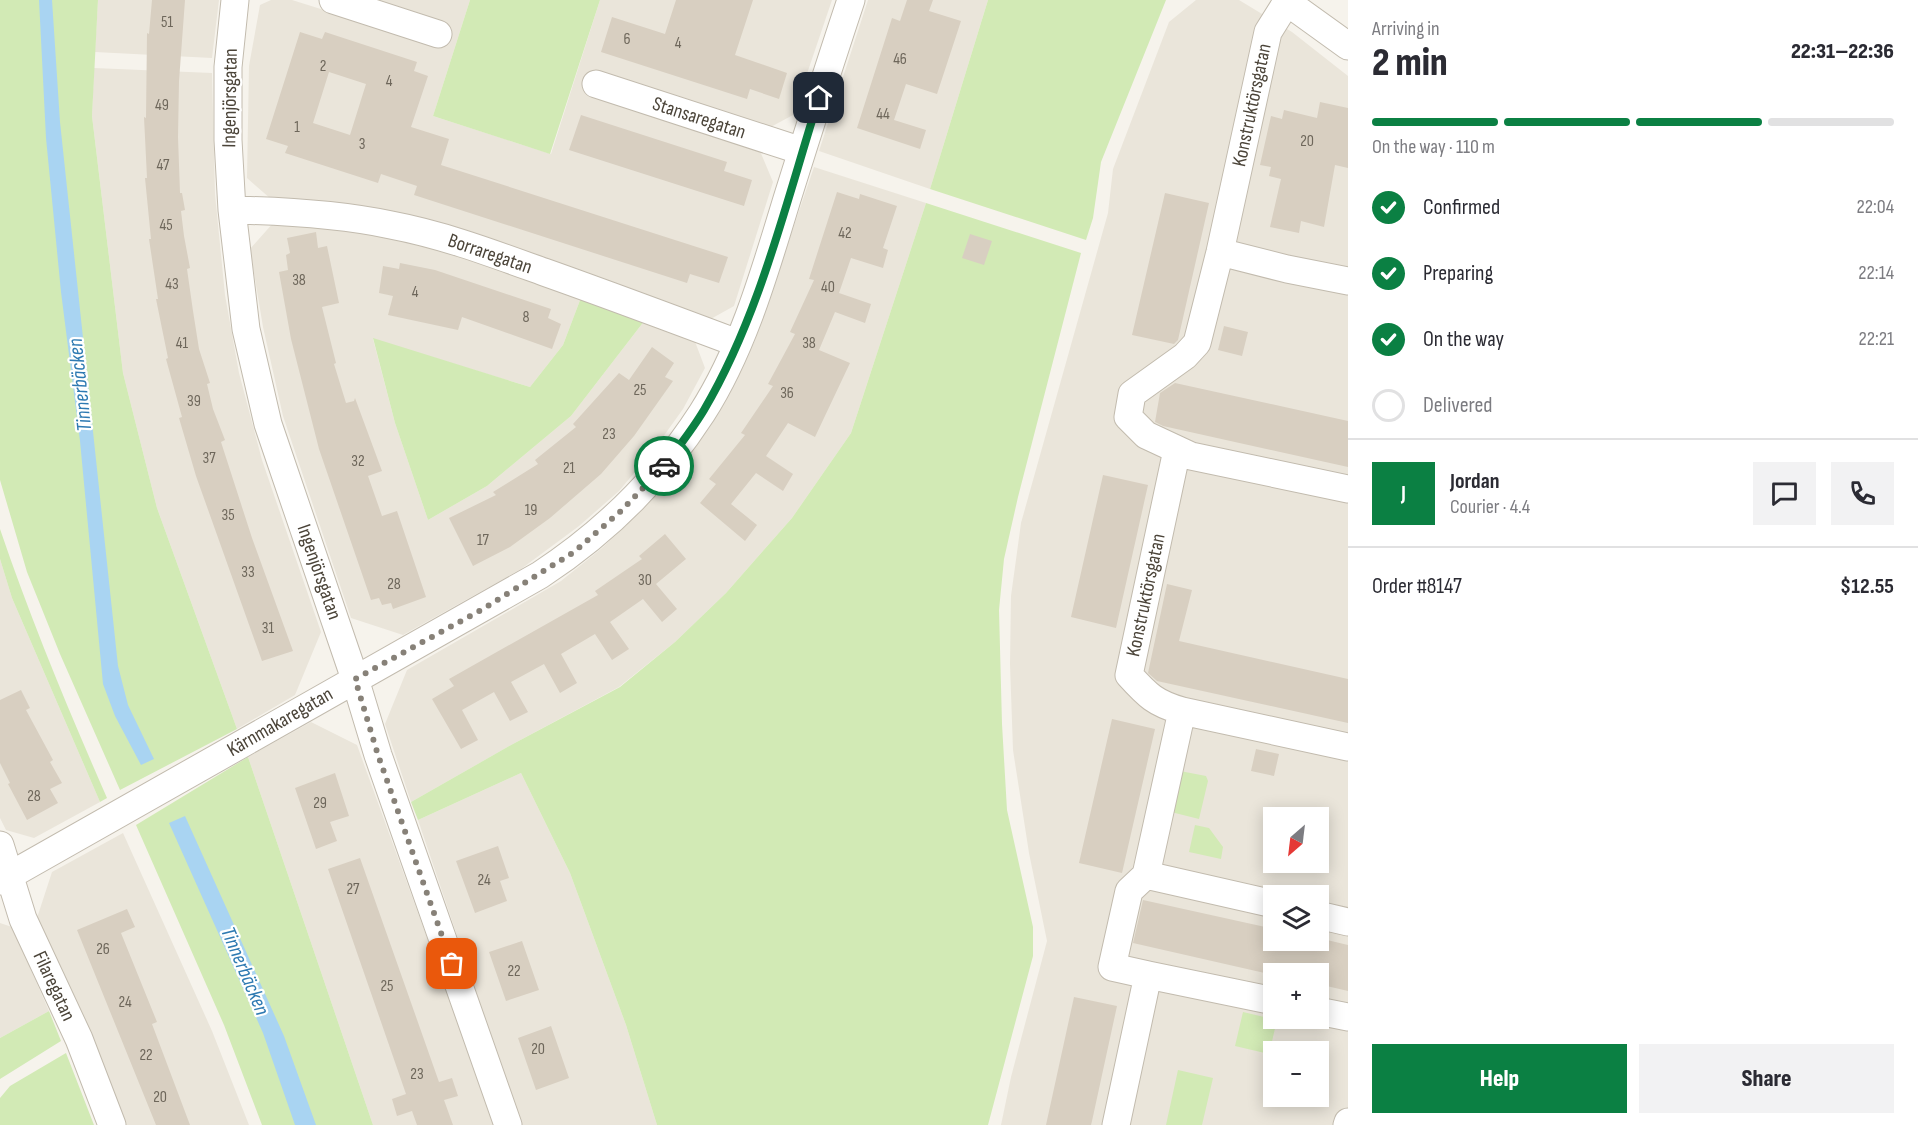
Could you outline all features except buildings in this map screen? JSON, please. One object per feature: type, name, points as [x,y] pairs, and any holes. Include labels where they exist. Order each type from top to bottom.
[{"type":"street","name":"Ingenjörsgatan","points":[[235,0],[228,67],[228,140],[232,210],[246,329],[268,424],[355,679],[382,766],[508,1125]]},
{"type":"street","points":[[333,0],[438,34]]},
{"type":"street","name":"Kärnmakaregatan","points":[[5,878],[540,575],[574,552],[642,490],[664,466],[703,412],[737,344],[765,269],[851,0]]},
{"type":"street","name":"Konstruktörsgatan","points":[[1348,46],[1288,1],[1268,32],[1220,252],[1197,343],[1185,356],[1132,394],[1128,417],[1146,435],[1191,456],[1348,489]]},
{"type":"street","name":"Stansaregatan","points":[[596,84],[802,151]]},
{"type":"street","name":"Borraregatan","points":[[232,210],[292,212],[346,218],[435,235],[532,267],[737,344]]},
{"type":"street","points":[[1220,252],[1348,281]]},
{"type":"street","name":"Konstruktörsgatan","points":[[1177,450],[1129,675],[1159,704],[1348,747]]},
{"type":"street","points":[[1182,711],[1146,875],[1130,891],[1113,967],[1263,999]]},
{"type":"street","name":"Filaregatan","points":[[0,845],[5,878],[79,1040],[112,1125]]},
{"type":"street","points":[[1146,875],[1263,902]]},
{"type":"street","points":[[1329,918],[1348,922]]},
{"type":"street","points":[[1116,1125],[1148,975]]},
{"type":"street","points":[[1329,1013],[1348,1017]]},
{"type":"shaded area","points":[[98,0],[219,0],[212,58],[95,52]]},
{"type":"shaded area","points":[[271,0],[292,0],[439,46],[363,0],[470,0],[433,116],[551,154],[600,0],[832,0],[793,115],[767,129],[589,95],[760,151],[773,182],[734,306],[709,320],[271,199],[247,178],[249,66],[260,5]]},
{"type":"shaded area","points":[[868,0],[988,0],[930,189],[819,151]]},
{"type":"shaded area","points":[[1196,0],[1239,0],[1292,32],[1348,76],[1348,1125],[1001,1125],[1011,1077],[1047,941],[1029,853],[1013,750],[1010,664],[1011,596],[1021,523],[1108,213],[1113,169],[1169,22]]},
{"type":"shaded area","points":[[94,68],[212,73],[215,194],[225,295],[239,373],[262,460],[321,632],[295,695],[237,729],[157,508],[123,373],[92,116]]},
{"type":"shaded area","points":[[814,167],[926,203],[851,433],[792,518],[726,593],[675,642],[619,687],[411,802],[385,724],[407,670],[561,581],[602,548],[648,504],[679,469],[712,423],[735,383],[755,340]]},
{"type":"shaded area","points":[[274,222],[409,238],[582,295],[563,345],[530,387],[373,339],[395,423],[428,520],[487,486],[571,416],[645,320],[694,339],[705,368],[683,409],[655,448],[619,491],[579,526],[521,569],[403,635],[351,618],[283,416],[263,327],[250,249]]},
{"type":"shaded area","points":[[0,559],[12,598],[100,802],[34,838],[6,830],[0,818]]},
{"type":"shaded area","points":[[311,722],[357,745],[495,1125],[373,1125],[248,757]]},
{"type":"shaded area","points":[[521,773],[570,873],[626,1025],[657,1125],[521,1125],[418,820]]},
{"type":"shaded area","points":[[123,833],[212,1031],[249,1125],[124,1125],[37,918],[52,872]]},
{"type":"shaded area","points":[[0,923],[12,927],[49,1011],[0,1038]]},
{"type":"green space","points":[[0,0],[98,0],[92,116],[123,373],[157,508],[237,729],[120,790],[60,654],[27,572],[0,480]]},
{"type":"green space","points":[[470,0],[600,0],[550,154],[433,116]]},
{"type":"green space","points":[[988,0],[1166,0],[1101,162],[1093,218],[1086,240],[930,189]]},
{"type":"green space","points":[[926,203],[1081,253],[1004,559],[999,610],[1007,810],[1033,927],[1033,956],[988,1125],[657,1125],[626,1025],[570,873],[521,773],[418,820],[411,802],[620,687],[675,642],[726,593],[792,518],[851,433]]},
{"type":"green space","points":[[582,295],[645,320],[571,416],[487,486],[428,520],[395,423],[373,338],[530,387],[563,345]]},
{"type":"green space","points":[[0,529],[50,664],[107,798],[100,802],[12,598],[0,559]]},
{"type":"green space","points":[[248,757],[373,1125],[262,1125],[224,1025],[136,825]]},
{"type":"green space","points":[[1180,771],[1206,776],[1208,781],[1199,819],[1171,812]]},
{"type":"green space","points":[[1195,825],[1209,828],[1223,847],[1221,859],[1189,852]]},
{"type":"green space","points":[[49,1011],[61,1041],[0,1079],[0,1038]]},
{"type":"green space","points":[[1243,1012],[1263,1017],[1263,1029],[1275,1029],[1272,1041],[1263,1041],[1263,1053],[1235,1046]]},
{"type":"green space","points":[[66,1053],[94,1125],[0,1125],[0,1098],[10,1086]]},
{"type":"green space","points":[[1178,1070],[1213,1078],[1202,1125],[1166,1125]]},
{"type":"water","name":"Tinnerbäcken","points":[[39,0],[52,0],[60,122],[118,666],[128,705],[154,759],[141,765],[115,716],[103,684],[80,441],[61,292],[46,138]]},
{"type":"water","name":"Tinnerbäcken","points":[[185,816],[284,1036],[316,1125],[295,1125],[263,1033],[169,823]]},
{"type":"way so far","points":[[452,964],[378,755],[355,679],[483,609],[574,552],[621,511],[664,466]]},
{"type":"route","points":[[664,466],[703,412],[737,344],[765,269],[819,98]]}]
